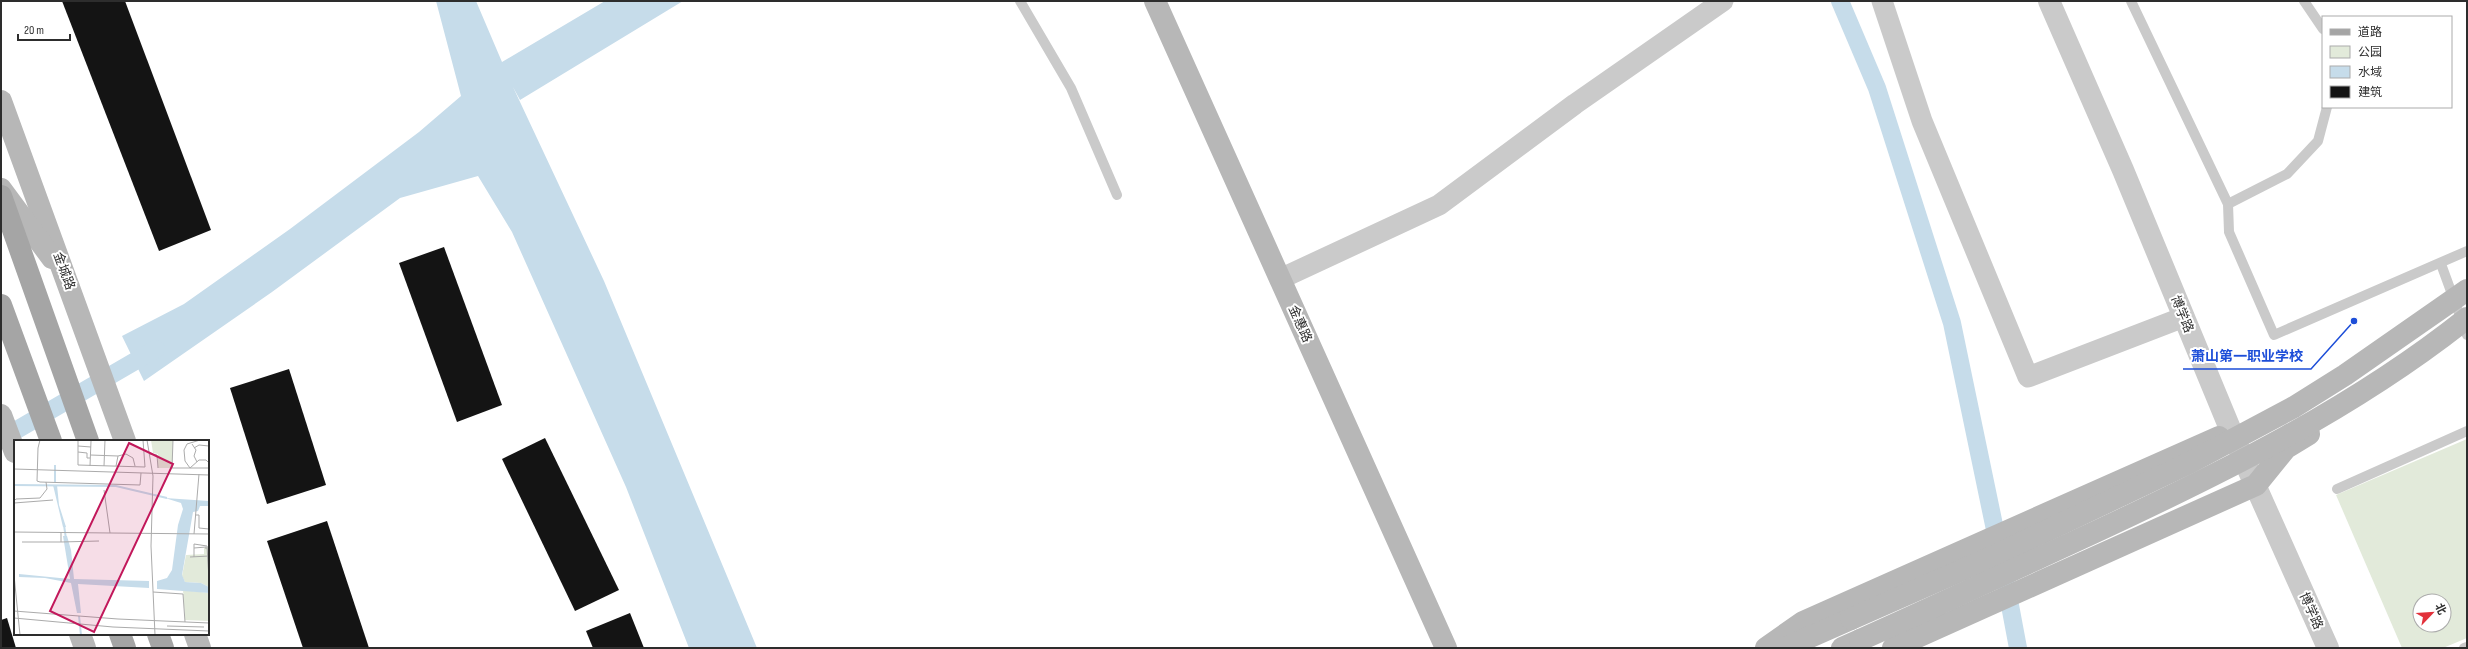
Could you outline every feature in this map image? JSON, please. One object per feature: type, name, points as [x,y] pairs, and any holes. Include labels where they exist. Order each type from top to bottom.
[{"type":"main road","name":"金惠路","points":[[1154,1],[1446,648]]},
{"type":"main road","name":"金城路","points":[[1,101],[126,440]]},
{"type":"main road","points":[[1,189],[66,279]]},
{"type":"main road","points":[[1,196],[88,440]]},
{"type":"main road","points":[[1766,648],[1804,622],[2231,432],[2291,402],[2338,373],[2467,282]]},
{"type":"main road","points":[[1785,648],[1994,556],[2189,463],[2294,407],[2345,375],[2467,290]]},
{"type":"main road","points":[[1,305],[32,385],[51,440]]},
{"type":"main road","points":[[1851,644],[2212,478],[2329,413],[2426,350],[2467,318]]},
{"type":"main road","points":[[1893,648],[2256,485],[2286,448],[2428,359],[2467,328]]},
{"type":"main road","points":[[1,415],[14,449]]},
{"type":"main road","points":[[80,635],[86,648]]},
{"type":"main road","points":[[120,635],[125,648]]},
{"type":"main road","points":[[158,635],[163,648]]},
{"type":"main road","points":[[195,635],[200,648]]},
{"type":"street","points":[[1280,279],[1439,205],[1575,104],[1723,1]]},
{"type":"street","points":[[1882,1],[1922,121],[2028,377],[2184,317]]},
{"type":"street","name":"博学路","points":[[2049,1],[2123,170],[2231,432],[2328,648]]},
{"type":"lane","points":[[1020,1],[1071,88],[1117,195]]},
{"type":"lane","points":[[2131,1],[2228,204],[2229,232],[2274,335],[2441,264],[2467,251]]},
{"type":"lane","points":[[2304,1],[2322,28]]},
{"type":"lane","points":[[2228,204],[2287,174],[2318,141],[2327,108]]},
{"type":"lane","points":[[2441,264],[2467,335]]},
{"type":"lane","points":[[2337,489],[2467,431]]},
{"type":"green space","points":[[2467,439],[2467,638],[2443,648],[2402,648],[2336,495]]},
{"type":"water","points":[[436,1],[476,1],[502,62],[605,1],[683,1],[520,100],[513,87],[604,281],[757,648],[689,648],[626,487],[512,232],[478,176],[400,198],[272,292],[144,381],[122,336],[184,304],[290,229],[419,132],[461,96]]},
{"type":"building","points":[[62,1],[125,1],[211,230],[159,251]]},
{"type":"building","points":[[444,247],[502,405],[457,422],[399,263]]},
{"type":"building","points":[[289,369],[326,485],[267,504],[230,388]]},
{"type":"building","points":[[545,438],[619,590],[575,611],[502,459]]},
{"type":"building","points":[[327,521],[369,648],[303,648],[267,541]]},
{"type":"building","points":[[630,613],[644,648],[593,648],[586,631]]},
{"type":"building","points":[[7,618],[16,648],[1,648],[1,620]]},
{"type":"waterway","points":[[1840,1],[1877,88],[1952,323],[1999,549]]},
{"type":"waterway","points":[[1,439],[156,349]]},
{"type":"waterway","points":[[2006,584],[2018,648]]},
{"type":"place","name":"萧山第一职业学校","points":[[2354,321]]}]
